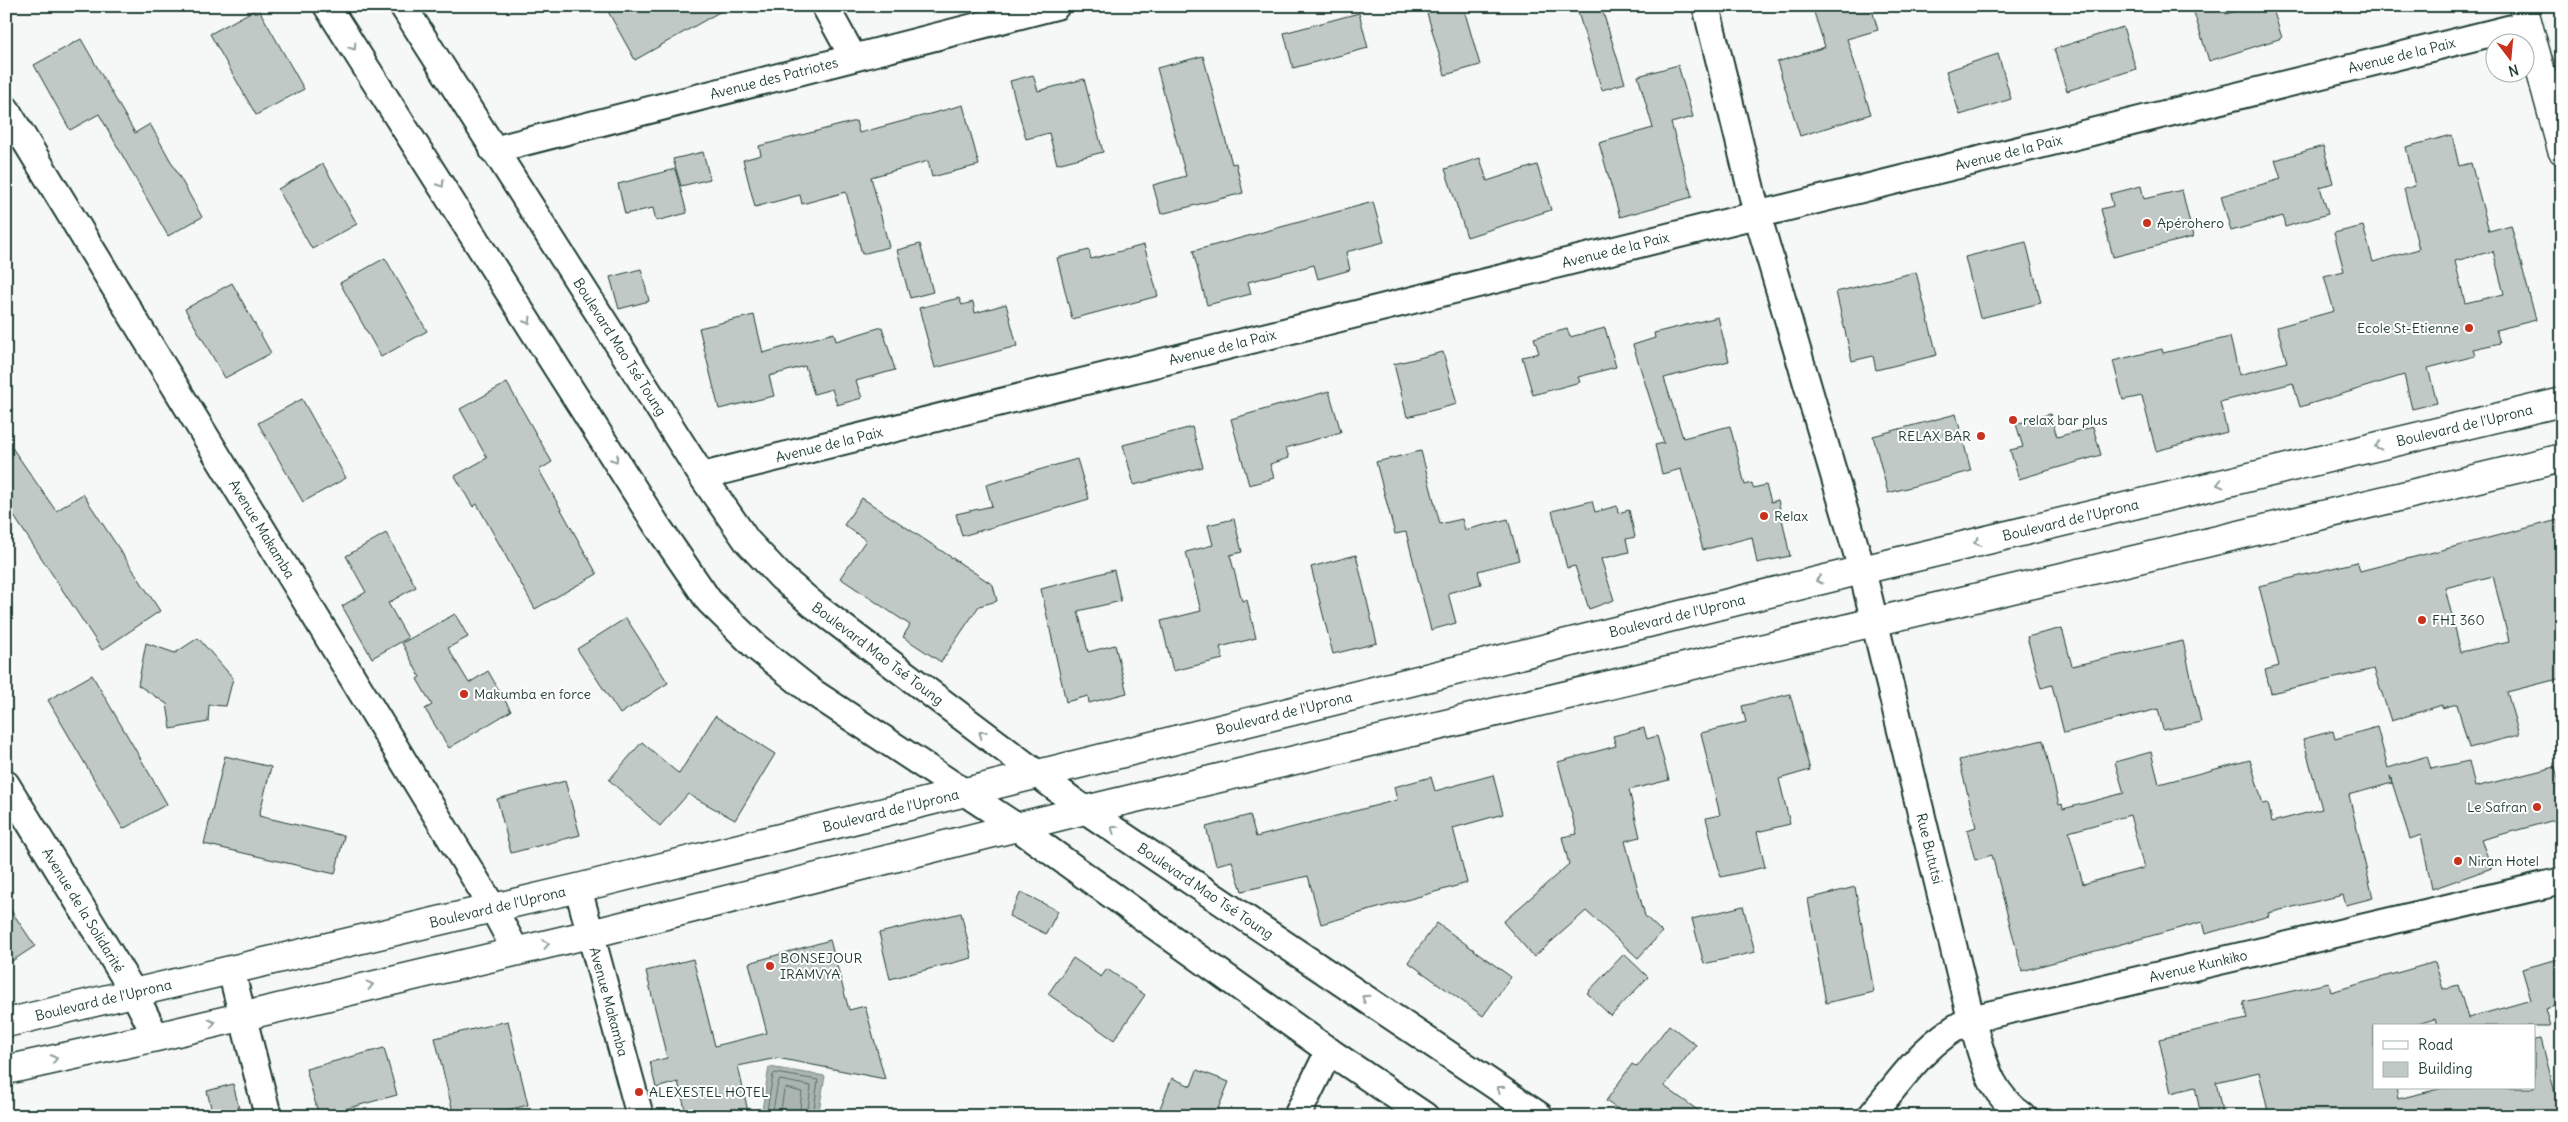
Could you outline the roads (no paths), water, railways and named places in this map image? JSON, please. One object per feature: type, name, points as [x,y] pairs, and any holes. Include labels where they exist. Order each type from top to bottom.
[{"type":"street","points":[[327,6],[656,524],[709,601],[756,647],[811,690],[1017,827],[1329,1051],[1425,1116]]},
{"type":"street","name":"Boulevard Mao Tsé Toung","points":[[403,6],[702,476],[747,541],[781,577],[815,606],[1034,774],[1540,1116]]},
{"type":"street","points":[[825,6],[853,57]]},
{"type":"street","name":"Avenue des Patriotes","points":[[493,150],[1056,6]]},
{"type":"street","name":"Rue Bututsi","points":[[1706,6],[1756,214],[1862,570],[1970,1019],[1993,1086],[2006,1102],[2023,1116]]},
{"type":"street","points":[[2526,15],[2562,150]]},
{"type":"street","name":"Avenue de la Paix","points":[[702,476],[1756,214],[2526,15]]},
{"type":"street","name":"Avenue Makamba","points":[[6,109],[493,908],[516,951]]},
{"type":"street","name":"Boulevard de l'Uprona","points":[[6,1023],[578,888],[1862,570],[2562,402]]},
{"type":"street","points":[[6,1070],[156,1037],[590,934],[1085,810],[1875,620],[2562,458]]},
{"type":"street","name":"Avenue de la Solidarité","points":[[6,784],[134,993],[156,1037]]},
{"type":"street","name":"Avenue Kunkiko","points":[[1872,1116],[1928,1047],[1948,1031],[1970,1019],[2562,881]]},
{"type":"street","name":"Avenue Makamba","points":[[578,888],[640,1116]]},
{"type":"street","points":[[231,970],[268,1116]]},
{"type":"street","points":[[1296,1116],[1329,1051]]},
{"type":"water","points":[[769,1067],[825,1076],[818,1116],[761,1116]]},
{"type":"place","name":"Apérohero","points":[[2147,223]]},
{"type":"place","name":"Ecole St-Etienne","points":[[2469,328]]},
{"type":"place","name":"relax bar plus","points":[[2013,420]]},
{"type":"place","name":"RELAX BAR","points":[[1981,436]]},
{"type":"place","name":"Relax","points":[[1764,516]]},
{"type":"place","name":"FHI 360","points":[[2422,620]]},
{"type":"place","name":"Makumba en force","points":[[464,694]]},
{"type":"place","name":"Le Safran","points":[[2537,807]]},
{"type":"place","name":"Niran Hotel","points":[[2458,861]]},
{"type":"place","name":"BONSEJOUR IRAMVYA","points":[[770,966]]},
{"type":"place","name":"ALEXESTEL HOTEL","points":[[639,1092]]}]
